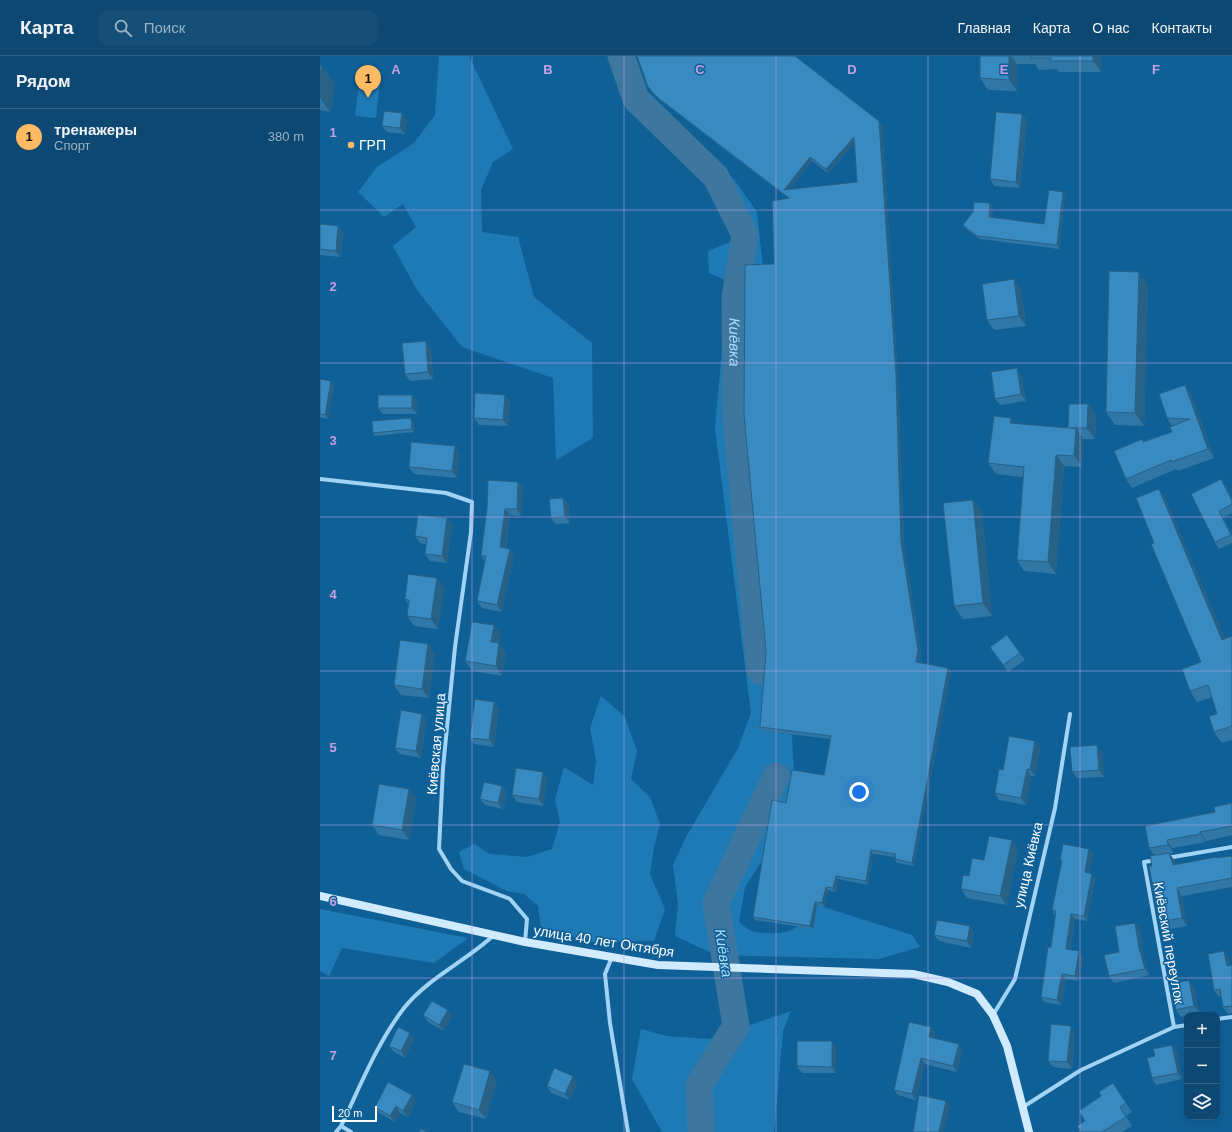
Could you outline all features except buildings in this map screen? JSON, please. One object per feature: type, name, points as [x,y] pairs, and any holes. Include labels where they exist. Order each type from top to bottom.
[{"type":"main road","name":"улица 40 лет Октября","points":[[320,896],[495,934],[525,942],[658,965],[913,974],[948,982],[977,994],[993,1015]]},
{"type":"main road","points":[[993,1015],[1007,1046],[1029,1132]]},
{"type":"street","name":"Киёвская улица","points":[[320,479],[446,493],[472,502],[471,532],[455,647],[444,761],[439,848],[451,869],[462,881],[510,899],[527,919],[525,942]]},
{"type":"street","name":"улица Киёвка","points":[[993,1015],[1015,979],[1055,808],[1070,714]]},
{"type":"street","name":"Киёвский переулок","points":[[1174,1027],[1144,862],[1232,847]]},
{"type":"street","points":[[336,1132],[341,1126],[380,1046],[405,1008],[445,970],[478,950],[495,934]]},
{"type":"street","points":[[612,957],[605,974],[610,1023],[628,1132]]},
{"type":"street","points":[[1220,1019],[1232,1017]]},
{"type":"street","points":[[1022,1107],[1081,1070],[1174,1027],[1184,1025]]},
{"type":"street","points":[[341,1126],[351,1132]]},
{"type":"shaded area","points":[[439,56],[469,56],[513,149],[493,162],[481,190],[482,232],[518,237],[534,297],[592,343],[593,438],[556,460],[553,378],[462,347],[417,290],[393,246],[416,227],[403,204],[384,217],[358,192],[377,167],[414,143],[435,115]]},
{"type":"shaded area","points":[[360,77],[380,80],[376,118],[355,116]]},
{"type":"shaded area","points":[[733,178],[757,212],[763,268],[768,656],[762,730],[792,735],[794,773],[789,806],[767,853],[745,887],[739,922],[754,932],[784,932],[801,923],[817,905],[912,935],[920,947],[879,959],[716,955],[675,936],[678,904],[673,865],[686,837],[738,748],[751,713],[715,428],[728,281],[709,273],[708,251],[735,240],[716,196]]},
{"type":"shaded area","points":[[601,696],[625,717],[637,751],[631,779],[650,797],[660,824],[654,847],[650,874],[665,909],[654,941],[588,942],[541,927],[538,906],[524,894],[507,891],[464,869],[459,852],[474,844],[490,854],[527,857],[552,849],[560,822],[555,800],[564,767],[593,785],[596,761],[590,728]]},
{"type":"shaded area","points":[[320,909],[468,938],[434,963],[342,948],[329,976],[320,971]]},
{"type":"shaded area","points":[[791,1011],[783,1031],[774,1132],[662,1132],[632,1079],[641,1029],[666,1036],[709,1039]]},
{"type":"waterway","name":"Киёвка","points":[[621,56],[636,99],[716,177],[745,235],[735,298],[736,418],[760,671]]},
{"type":"waterway","name":"Киёвка","points":[[701,1132],[699,1085],[736,1026],[716,903],[776,776]]},
{"type":"place","name":"тренажеры","points":[[368,98]]},
{"type":"place","name":"ГРП","points":[[351,145]]}]
